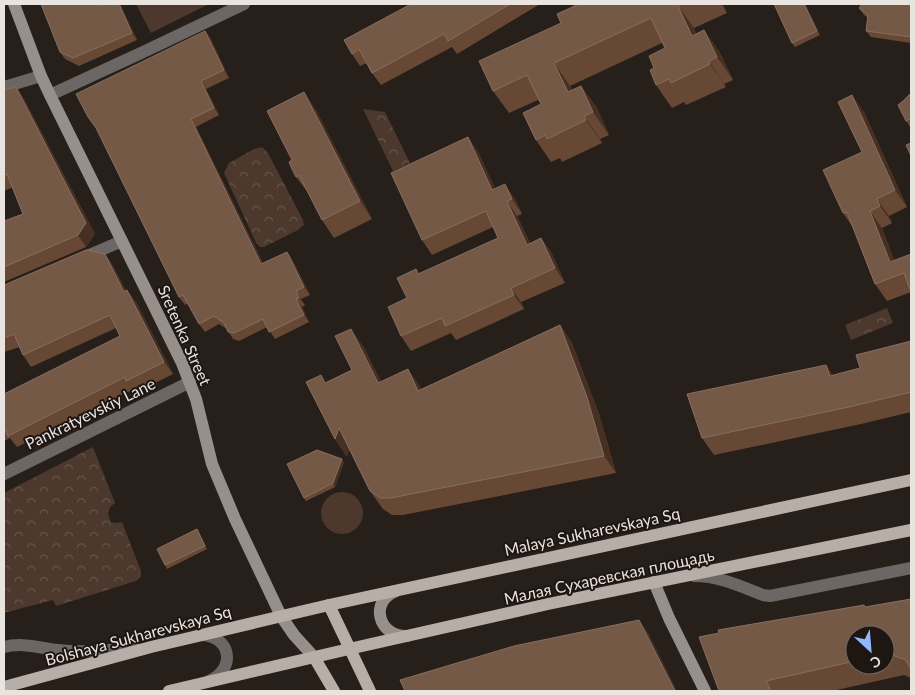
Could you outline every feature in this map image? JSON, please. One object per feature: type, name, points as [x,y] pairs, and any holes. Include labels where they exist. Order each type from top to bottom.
[{"type":"main road","name":"Sretenka Street","points":[[14,4],[41,76],[182,363],[196,399],[212,464],[234,519],[281,616],[294,635],[314,657]]},
{"type":"main road","name":"Malaya Sukharevskaya Sq","points":[[281,616],[911,480]]},
{"type":"main road","name":"Малая Сухаревская площадь","points":[[314,657],[548,604],[911,530]]},
{"type":"main road","points":[[654,582],[669,618],[705,691]]},
{"type":"main road","points":[[398,590],[384,598],[380,605],[379,614],[381,622],[392,634],[408,636]]},
{"type":"main road","points":[[329,605],[370,691]]},
{"type":"main road","name":"Bolshaya Sukharevskaya Sq","points":[[4,687],[151,647],[281,616]]},
{"type":"main road","points":[[169,691],[314,657],[334,691]]},
{"type":"street","points":[[50,95],[141,54],[244,4]]},
{"type":"street","points":[[4,87],[41,76]]},
{"type":"street","points":[[65,265],[122,241]]},
{"type":"street","name":"Pankratyevskiy Lane","points":[[4,474],[190,382]]},
{"type":"street","points":[[689,576],[719,579],[770,596],[911,568]]},
{"type":"street","points":[[198,635],[214,637],[221,642],[227,657],[226,665],[222,672],[216,678],[209,681]]},
{"type":"street","points":[[4,647],[26,645],[87,652],[151,647]]},
{"type":"green space","points":[[136,4],[209,4],[151,33]]},
{"type":"green space","points":[[363,109],[385,112],[410,163],[393,171]]},
{"type":"green space","points":[[262,147],[268,153],[304,225],[264,247],[260,247],[256,243],[224,173],[229,163],[254,149]]},
{"type":"green space","points":[[887,308],[893,323],[851,340],[845,325]]},
{"type":"green space","points":[[93,447],[115,503],[110,507],[108,514],[111,522],[122,522],[141,571],[141,577],[136,581],[56,606],[53,600],[4,613],[4,493]]},
{"type":"green space","points":[[346,492],[354,495],[360,501],[363,513],[360,525],[354,531],[338,534],[330,531],[324,525],[321,509],[324,501],[330,495]]},
{"type":"building","points":[[41,4],[97,4],[98,6],[102,4],[119,4],[132,33],[73,58],[60,52]]},
{"type":"building","points":[[411,4],[510,4],[448,41],[444,34],[372,73],[359,49],[352,54],[344,40]]},
{"type":"building","points":[[579,4],[682,4],[678,6],[692,36],[704,30],[717,57],[709,61],[710,64],[671,83],[669,79],[656,85],[650,70],[654,68],[649,56],[665,48],[651,18],[554,63],[568,92],[581,86],[593,112],[584,116],[586,120],[547,139],[545,135],[536,140],[523,113],[541,104],[527,75],[493,91],[479,61],[561,23],[557,14]]},
{"type":"building","points":[[774,4],[804,4],[817,31],[792,43]]},
{"type":"building","points":[[862,4],[911,4],[911,37],[866,31],[868,15],[859,8]]},
{"type":"building","points":[[205,31],[224,70],[201,81],[214,108],[191,119],[261,264],[287,252],[304,287],[296,291],[299,298],[296,299],[304,315],[269,332],[263,319],[234,333],[228,332],[224,323],[214,316],[199,324],[183,295],[179,297],[96,128],[76,94]]},
{"type":"building","points":[[16,87],[86,223],[78,235],[4,267],[4,221],[23,214],[7,174],[4,175],[4,90]]},
{"type":"building","points":[[304,92],[360,201],[322,220],[299,175],[296,177],[289,162],[292,160],[267,111]]},
{"type":"building","points":[[911,93],[911,118],[906,121],[898,105]]},
{"type":"building","points":[[852,95],[895,190],[877,199],[880,206],[870,211],[890,262],[911,254],[911,292],[904,273],[875,284],[847,212],[843,213],[823,170],[862,152],[838,102]]},
{"type":"building","points":[[468,137],[492,190],[505,184],[512,199],[507,201],[527,245],[541,238],[555,268],[511,288],[514,295],[445,326],[442,318],[401,336],[388,307],[407,298],[397,278],[416,269],[418,274],[498,238],[486,211],[422,240],[391,173]]},
{"type":"building","points":[[911,143],[911,156],[906,145]]},
{"type":"building","points":[[86,250],[105,254],[124,292],[127,290],[164,362],[126,381],[125,377],[8,436],[4,426],[4,394],[120,336],[110,315],[23,355],[14,334],[4,338],[4,285]]},
{"type":"building","points":[[560,325],[587,397],[604,456],[391,498],[380,498],[370,491],[339,428],[335,439],[306,382],[321,375],[325,383],[352,370],[335,336],[351,329],[378,383],[408,369],[418,391]]},
{"type":"building","points":[[911,341],[911,392],[702,438],[687,394],[826,365],[830,376],[860,368],[856,355]]},
{"type":"building","points":[[317,450],[342,459],[333,483],[304,498],[287,464]]},
{"type":"building","points":[[197,529],[205,546],[165,565],[157,549]]},
{"type":"building","points":[[911,599],[911,670],[906,660],[895,656],[895,625],[845,625],[845,663],[766,681],[771,691],[719,691],[699,637],[719,633],[718,630],[864,605],[865,607]]},
{"type":"building","points":[[639,620],[675,691],[405,691],[400,680],[514,646]]}]
